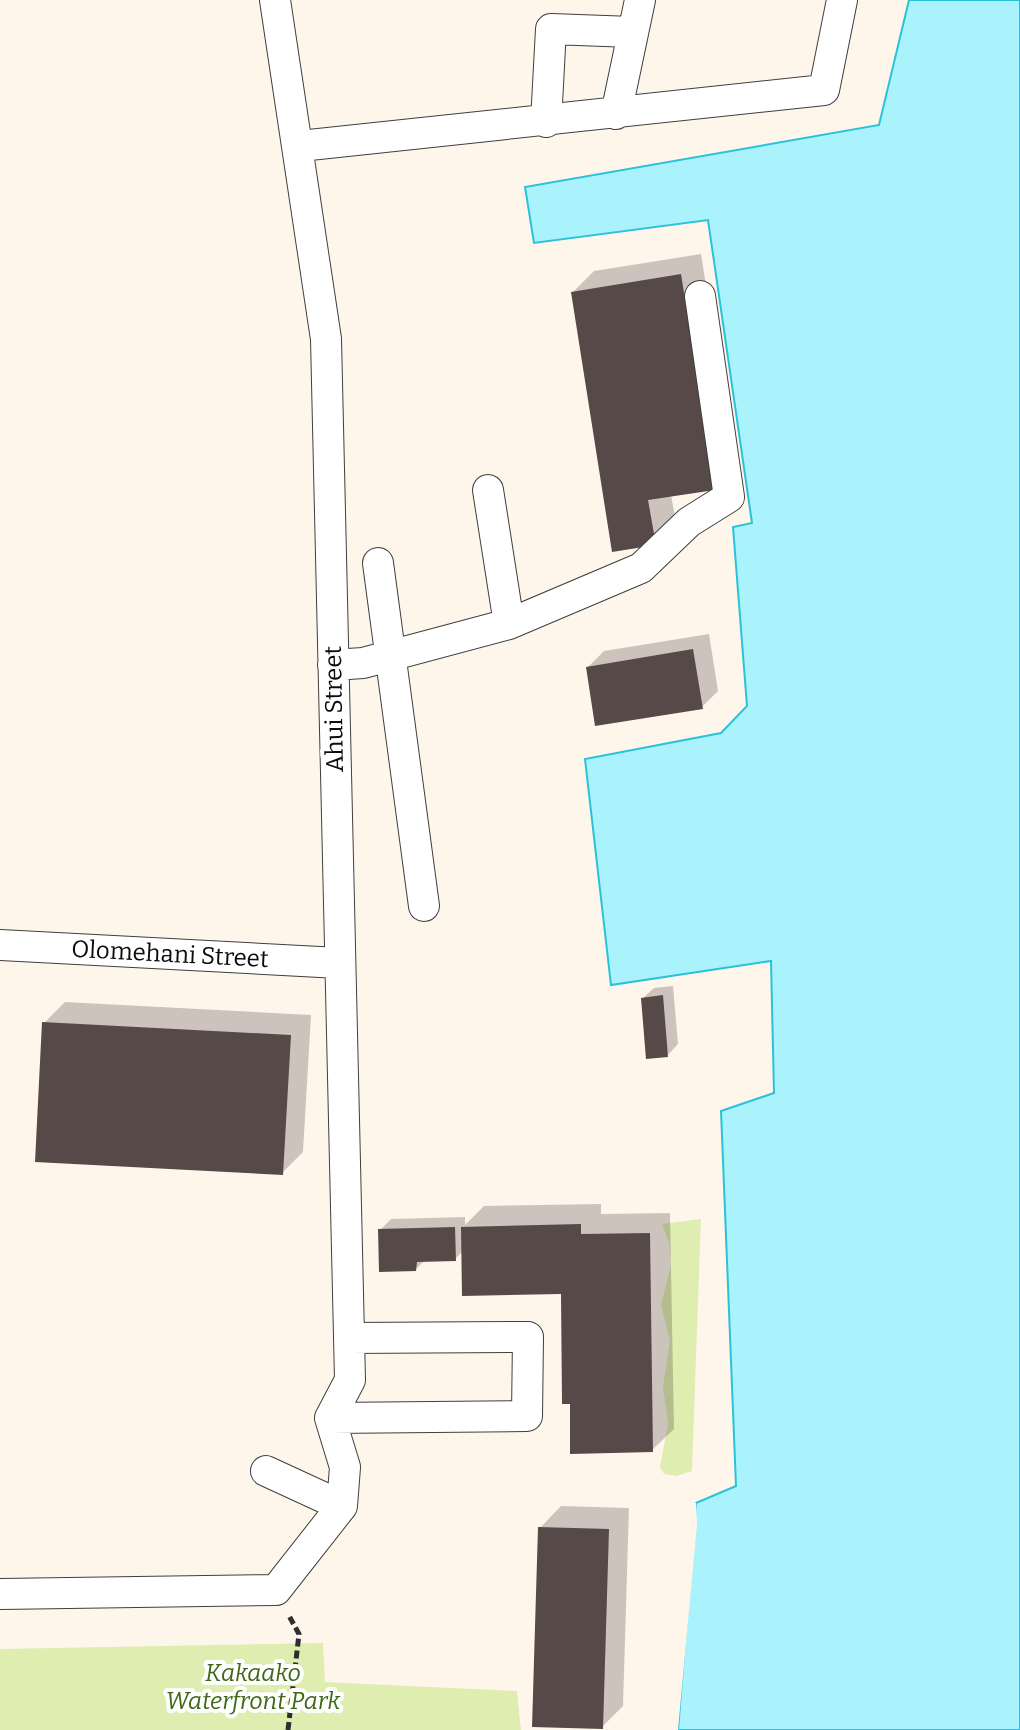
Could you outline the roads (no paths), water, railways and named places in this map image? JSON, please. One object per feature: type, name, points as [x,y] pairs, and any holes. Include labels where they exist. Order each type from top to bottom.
[{"type":"street","name":"Ahui Street","points":[[275,0],[300,146],[326,339],[350,1380],[330,1418]]},
{"type":"street","points":[[616,114],[640,0]]},
{"type":"street","points":[[300,146],[824,90],[842,0]]},
{"type":"street","points":[[546,122],[551,29],[632,32]]},
{"type":"street","points":[[333,665],[363,663],[391,653],[509,624],[641,568],[689,522],[729,497],[700,296]]},
{"type":"street","points":[[488,490],[509,624]]},
{"type":"street","points":[[378,563],[424,906]]},
{"type":"street","name":"Olomehani Street","points":[[0,945],[339,963]]},
{"type":"street","points":[[0,1594],[276,1590],[342,1506],[345,1467],[330,1418],[527,1416],[528,1337],[349,1338]]},
{"type":"street","points":[[266,1471],[342,1506]]},
{"type":"water","points":[[909,0],[1020,0],[1020,1730],[678,1730],[696,1503],[736,1486],[721,1111],[774,1093],[771,961],[611,985],[585,759],[721,733],[747,706],[733,527],[752,523],[708,220],[534,243],[525,187],[879,125]]},
{"type":"park label","name":"Kakaako Waterfront Park","points":[[253,1687]]}]
